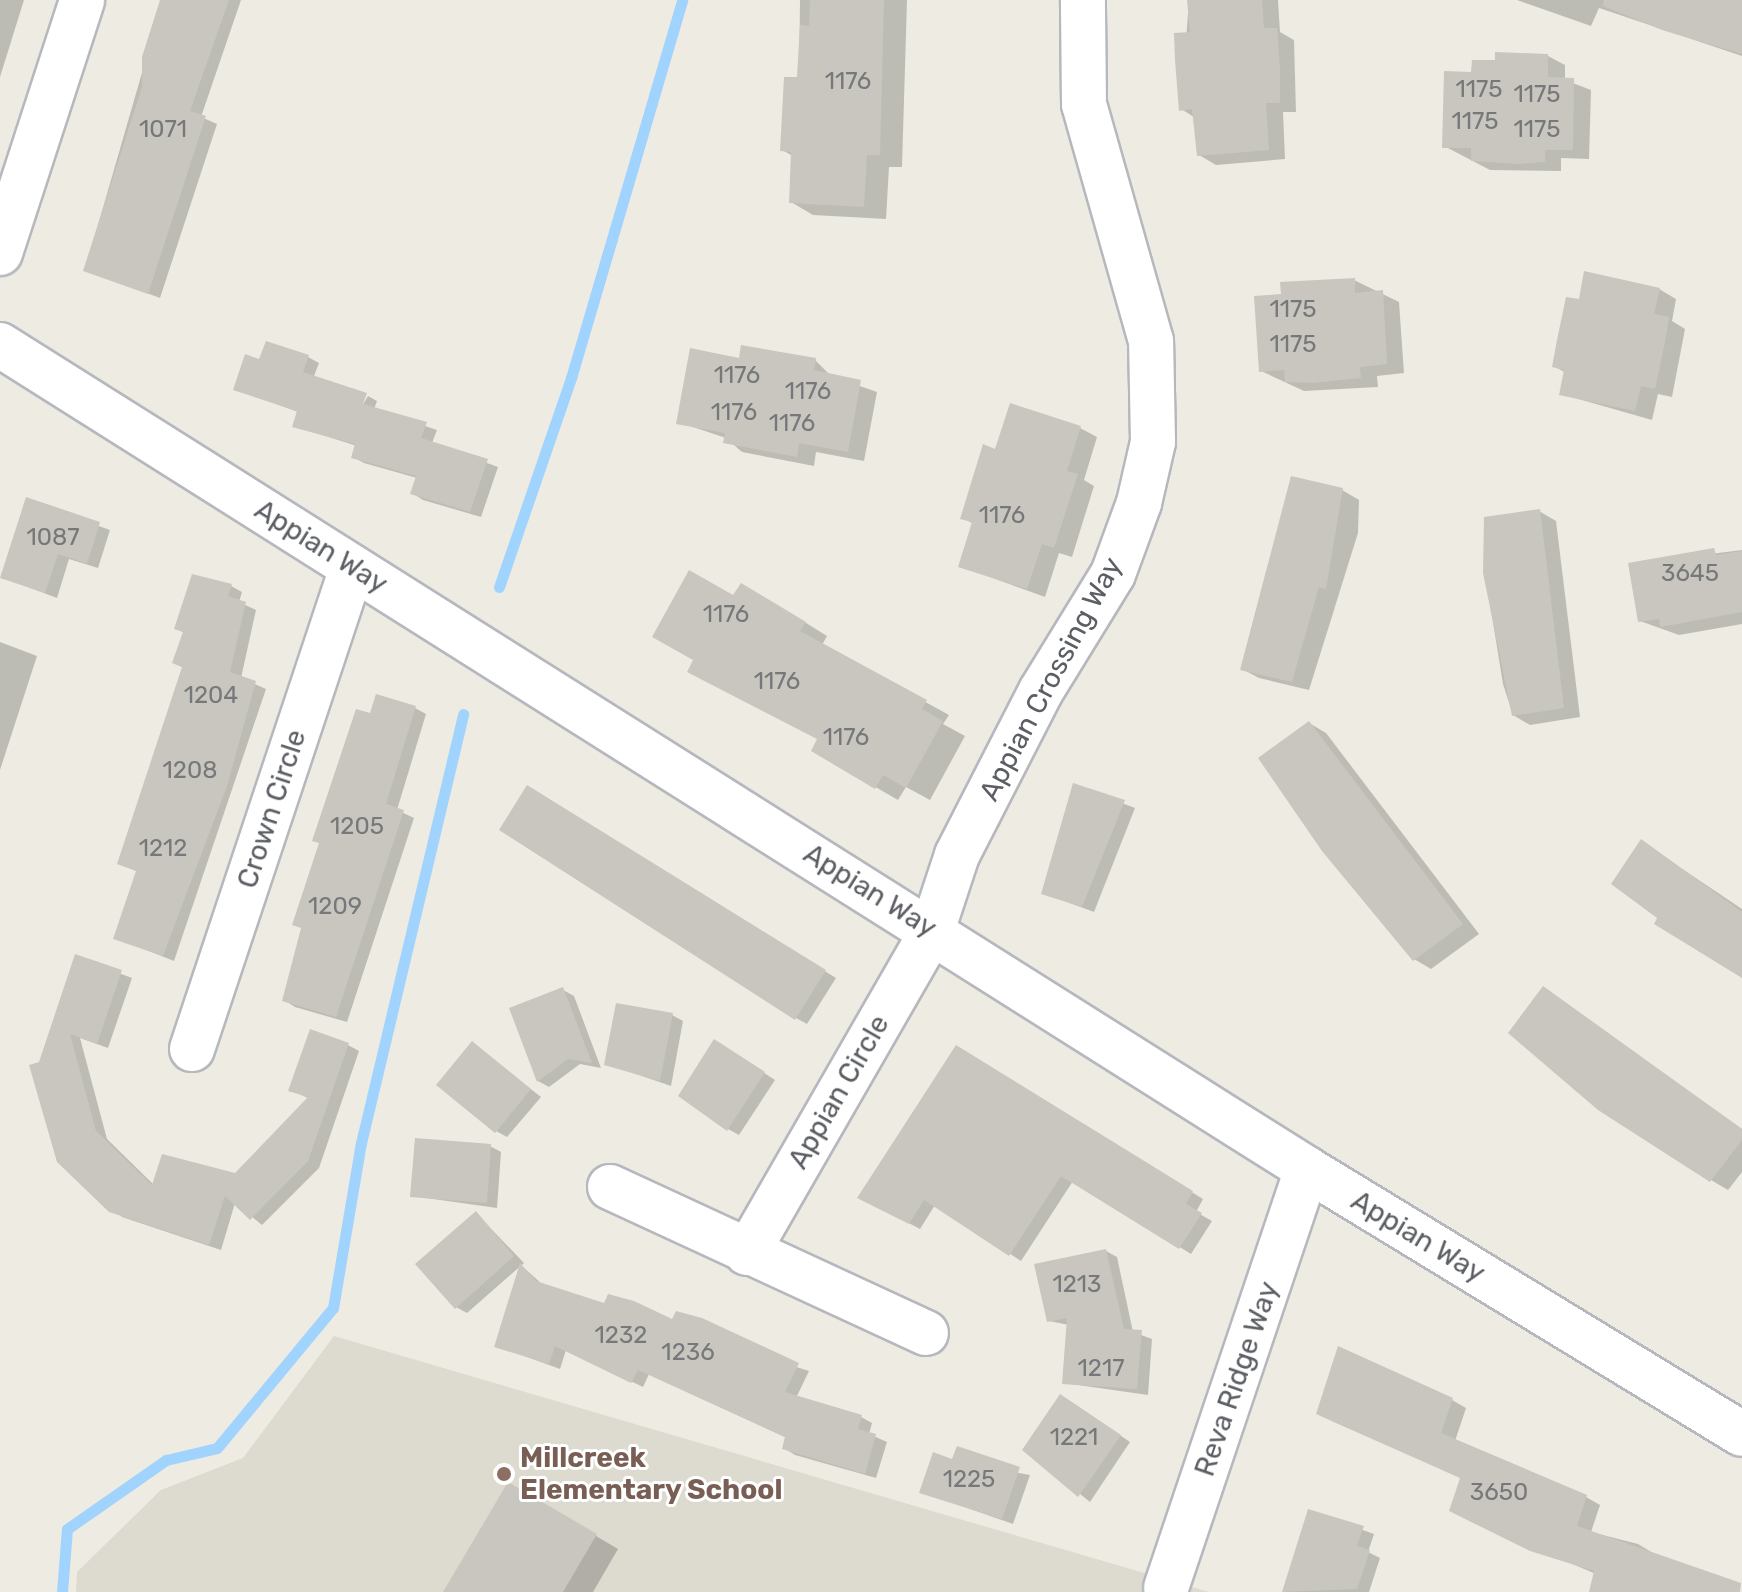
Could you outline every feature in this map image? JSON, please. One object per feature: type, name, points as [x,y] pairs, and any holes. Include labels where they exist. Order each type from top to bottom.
[{"type":"street","points":[[0,253],[82,0]]},
{"type":"street","name":"Appian Crossing Way","points":[[932,931],[957,855],[1041,691],[1113,574],[1153,442],[1155,397],[1140,289],[1084,104],[1083,0]]},
{"type":"street","name":"Appian Way","points":[[0,345],[1307,1169],[1742,1434]]},
{"type":"street","name":"Crown Circle","points":[[192,1049],[352,568]]},
{"type":"street","name":"Appian Circle","points":[[747,1253],[932,931]]},
{"type":"street","name":"Reva Ridge Way","points":[[1166,1588],[1307,1169]]},
{"type":"street","points":[[610,1187],[747,1253],[926,1333]]},
{"type":"shaded area","name":"Millcreek Elementary School","points":[[334,1336],[1209,1592],[76,1592],[77,1572],[161,1490],[243,1458]]},
{"type":"building","points":[[160,0],[229,0],[190,111],[206,116],[148,294],[83,271],[142,87],[142,57]]},
{"type":"building","points":[[810,0],[884,0],[880,155],[867,155],[864,207],[789,203],[791,152],[780,151],[784,77],[797,77],[800,25],[809,26]]},
{"type":"building","points":[[1187,0],[1262,0],[1264,28],[1277,28],[1280,67],[1280,103],[1266,103],[1269,150],[1197,156],[1192,109],[1179,111],[1175,60],[1174,33],[1190,32]]},
{"type":"building","points":[[1604,0],[1742,0],[1742,54],[1662,30],[1603,6]]},
{"type":"building","points":[[1495,52],[1548,54],[1548,77],[1574,78],[1573,150],[1545,150],[1545,162],[1518,164],[1471,161],[1471,148],[1442,148],[1444,71],[1471,72],[1472,60],[1495,60]]},
{"type":"building","points":[[1584,271],[1660,288],[1654,314],[1669,317],[1665,342],[1655,389],[1641,386],[1635,411],[1559,395],[1564,370],[1552,367],[1557,340],[1566,297],[1579,299]]},
{"type":"building","points":[[1355,278],[1355,293],[1383,290],[1387,364],[1360,367],[1361,378],[1313,383],[1285,382],[1284,370],[1259,372],[1254,296],[1281,294],[1280,282]]},
{"type":"building","points":[[266,341],[309,355],[303,372],[367,393],[363,404],[427,422],[421,438],[488,459],[470,512],[410,494],[416,476],[351,458],[355,444],[292,427],[297,411],[233,390],[245,354],[259,359]]},
{"type":"building","points":[[741,345],[816,358],[814,370],[861,380],[848,452],[799,443],[797,457],[723,443],[725,433],[676,424],[690,348],[739,358]]},
{"type":"building","points":[[1010,403],[1081,426],[1067,471],[1078,474],[1054,548],[1042,544],[1027,589],[958,567],[972,522],[960,519],[983,444],[995,449]]},
{"type":"building","points":[[1291,476],[1343,488],[1326,589],[1319,587],[1292,682],[1240,670]]},
{"type":"building","points":[[26,497],[100,522],[87,564],[58,554],[45,593],[0,578]]},
{"type":"building","points":[[1540,509],[1564,708],[1512,716],[1483,573],[1484,517]]},
{"type":"building","points":[[1714,548],[1716,555],[1742,551],[1742,612],[1660,627],[1659,619],[1638,622],[1628,563]]},
{"type":"building","points":[[689,570],[733,595],[741,583],[806,622],[800,631],[927,700],[922,709],[943,721],[906,788],[883,775],[875,789],[811,751],[817,739],[687,672],[693,660],[652,637]]},
{"type":"building","points":[[192,574],[232,584],[228,596],[246,602],[230,672],[256,681],[227,786],[163,956],[113,939],[136,871],[117,864],[182,667],[172,663],[183,632],[174,629]]},
{"type":"building","points":[[376,694],[416,706],[386,804],[404,810],[336,1017],[282,1001],[301,928],[292,925],[319,843],[312,841],[356,709],[370,713]]},
{"type":"building","points":[[1309,721],[1463,924],[1413,961],[1322,851],[1258,758]]},
{"type":"building","points":[[1073,783],[1125,800],[1082,907],[1041,894]]},
{"type":"building","points":[[527,785],[826,970],[795,1020],[499,830]]},
{"type":"building","points":[[1641,839],[1742,912],[1742,978],[1654,924],[1657,918],[1611,884]]},
{"type":"building","points":[[75,954],[122,970],[97,1044],[70,1034],[96,1131],[152,1185],[162,1154],[235,1173],[308,1097],[288,1091],[310,1029],[349,1043],[308,1161],[250,1220],[225,1196],[209,1245],[109,1212],[57,1162],[29,1065],[39,1062]]},
{"type":"building","points":[[1543,986],[1742,1129],[1742,1140],[1710,1182],[1598,1110],[1508,1033]]},
{"type":"building","points":[[563,987],[592,1063],[568,1059],[537,1082],[509,1008]]},
{"type":"building","points":[[616,1003],[673,1013],[660,1081],[604,1065]]},
{"type":"building","points":[[714,1039],[765,1072],[727,1131],[678,1096]]},
{"type":"building","points":[[472,1041],[531,1089],[495,1133],[436,1085]]},
{"type":"building","points":[[956,1045],[1193,1191],[1186,1204],[1202,1213],[1179,1249],[1061,1176],[1009,1256],[924,1200],[909,1224],[857,1198]]},
{"type":"building","points":[[415,1138],[491,1144],[487,1203],[410,1197]]},
{"type":"building","points":[[476,1211],[514,1256],[455,1309],[415,1264]]},
{"type":"building","points":[[1106,1249],[1124,1329],[1142,1330],[1137,1389],[1062,1384],[1067,1318],[1047,1322],[1034,1264]]},
{"type":"building","points":[[520,1263],[536,1281],[604,1303],[608,1294],[634,1301],[672,1319],[676,1311],[702,1318],[799,1363],[785,1392],[862,1415],[858,1429],[876,1434],[865,1474],[782,1449],[785,1437],[638,1370],[631,1383],[555,1346],[549,1364],[494,1347]]},
{"type":"building","points":[[1338,1346],[1453,1398],[1441,1433],[1587,1495],[1577,1526],[1741,1583],[1740,1592],[1589,1592],[1594,1571],[1530,1551],[1449,1511],[1460,1478],[1316,1414]]},
{"type":"building","points":[[1060,1394],[1121,1435],[1078,1497],[1022,1450]]},
{"type":"building","points":[[957,1446],[1020,1467],[1002,1519],[919,1493],[933,1452],[952,1459]]},
{"type":"building","points":[[508,1482],[597,1534],[563,1592],[443,1592]]},
{"type":"building","points":[[1308,1509],[1364,1526],[1357,1546],[1370,1550],[1357,1589],[1282,1592]]},
{"type":"waterway","points":[[499,587],[571,378],[682,0]]},
{"type":"waterway","points":[[62,1592],[67,1529],[166,1460],[217,1448],[333,1308],[361,1143],[463,714]]},
{"type":"place","name":"Millcreek Elementary School","points":[[504,1474]]}]
